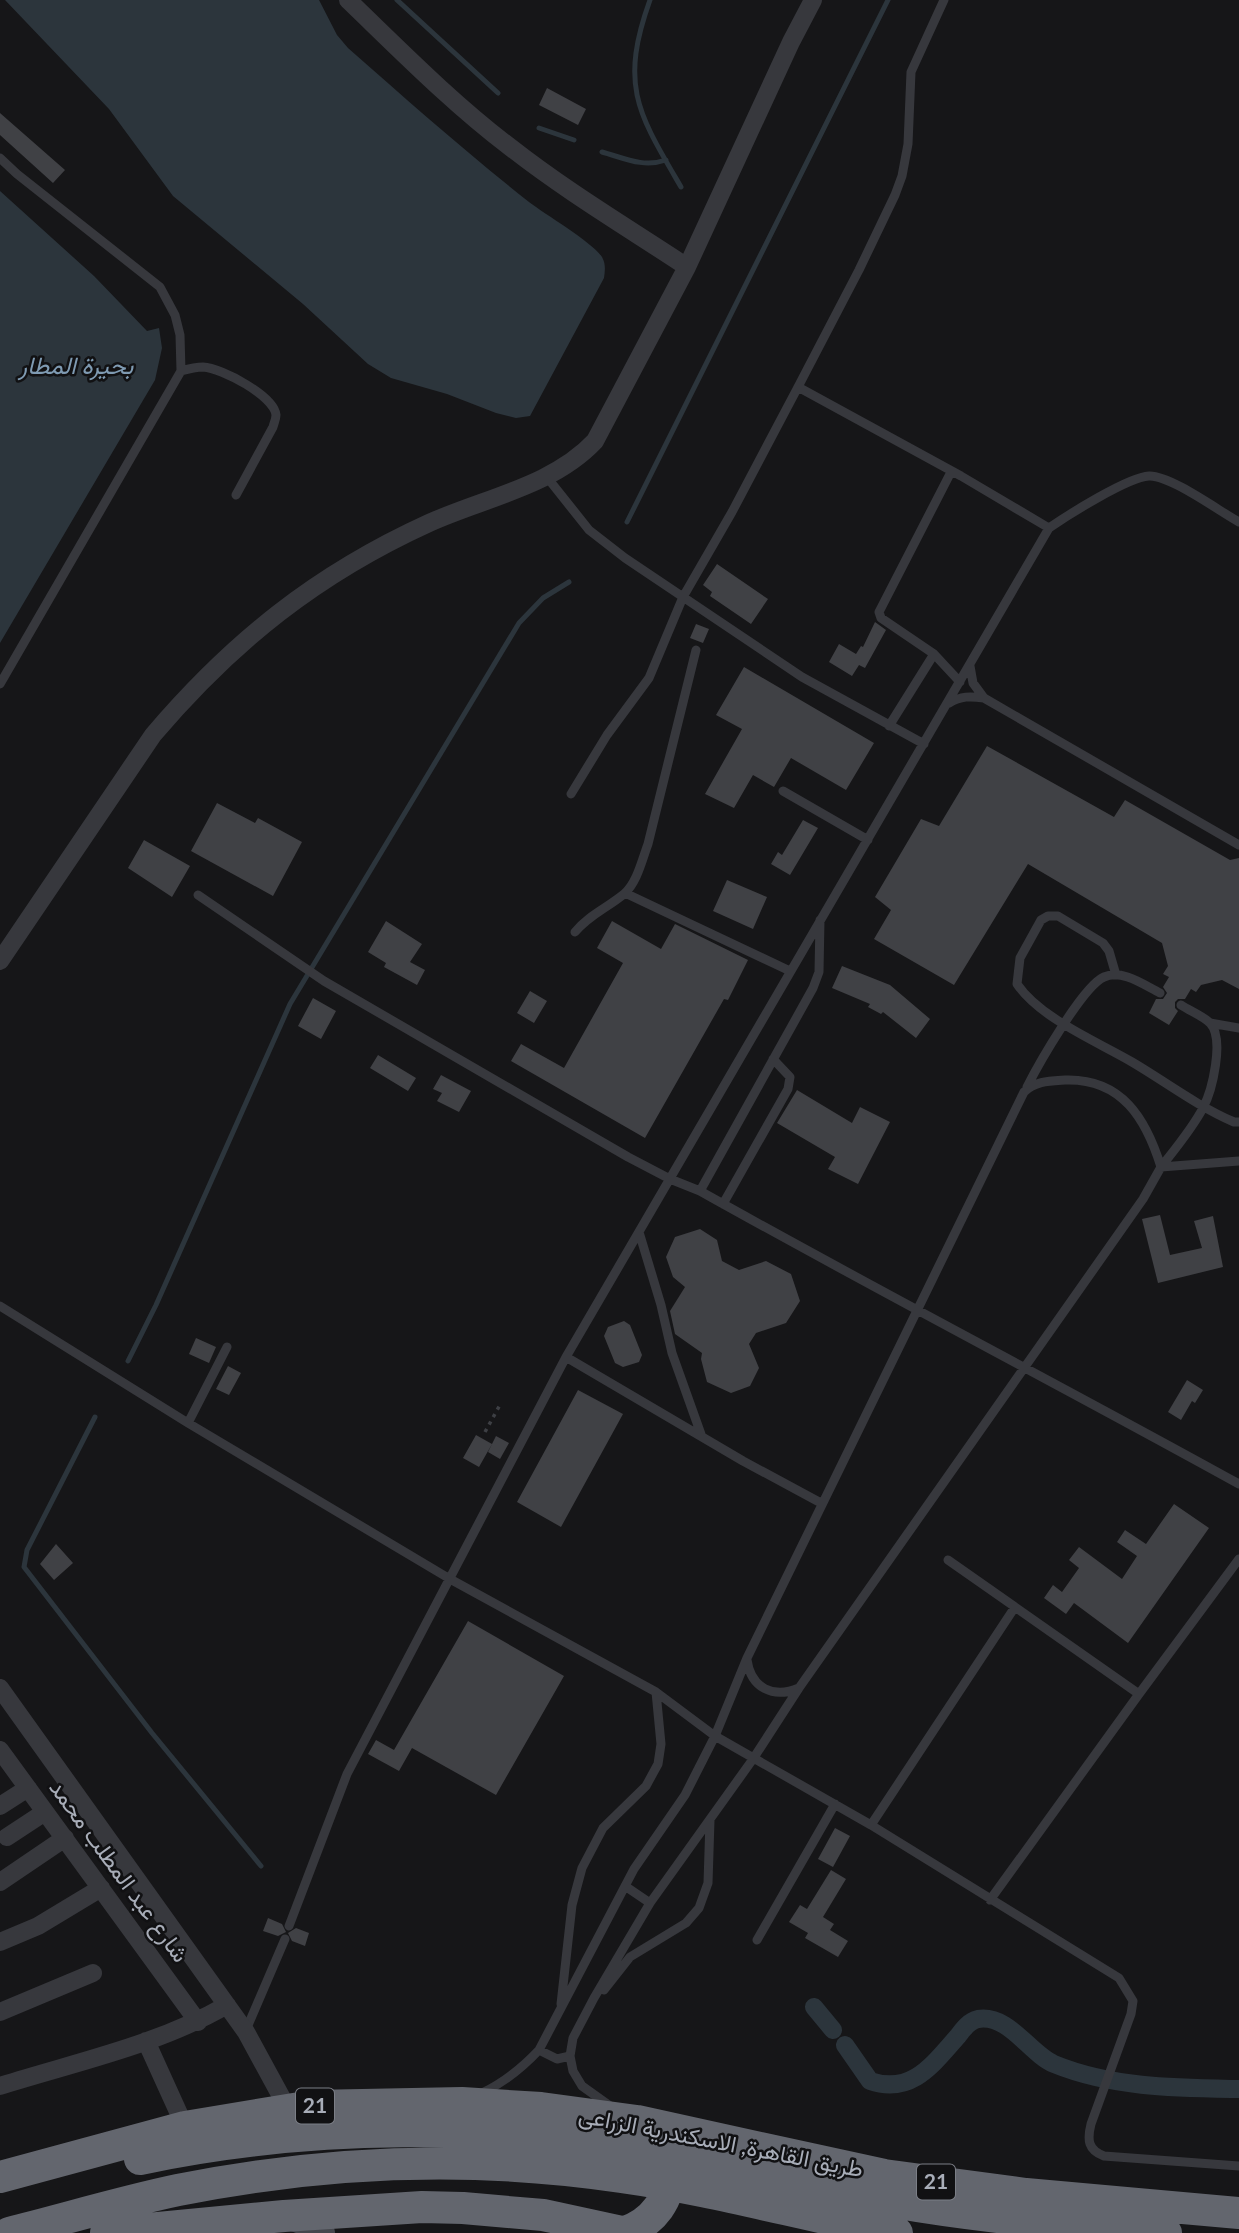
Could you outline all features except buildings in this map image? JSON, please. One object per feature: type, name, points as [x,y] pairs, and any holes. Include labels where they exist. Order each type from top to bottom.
[{"type":"highway","name":"طريق القاهرة, الاسكندرية الزراعى","points":[[0,2177],[185,2127],[312,2106],[461,2103],[541,2108],[637,2121],[884,2175],[1026,2194],[1239,2213]]},
{"type":"highway","points":[[106,2233],[284,2216],[463,2207],[543,2216],[623,2233],[645,2223],[654,2214],[666,2194],[669,2182],[670,2170],[663,2146],[637,2121]]},
{"type":"highway","points":[[0,2196],[89,2171],[198,2148],[303,2136],[374,2132],[492,2134],[608,2145],[721,2165],[833,2191],[947,2211],[1166,2233]]},
{"type":"highway","points":[[150,2137],[139,2151],[134,2167],[133,2185],[149,2216],[163,2226]]},
{"type":"highway","points":[[9,2233],[187,2189],[289,2172],[369,2165],[459,2164],[569,2170],[623,2177],[897,2233]]},
{"type":"main road","points":[[284,2216],[323,2233]]},
{"type":"street","points":[[348,0],[509,147],[687,267]]},
{"type":"street","points":[[0,961],[153,735],[180,703],[246,638],[329,577],[380,547],[431,522],[546,476],[583,454],[604,428],[687,267],[813,0]]},
{"type":"street","points":[[0,1688],[246,2032],[289,2111]]},
{"type":"street","name":"شارع عبد المطلب محمد","points":[[0,1749],[198,2022]]},
{"type":"street","points":[[0,1806],[28,1788]]},
{"type":"street","points":[[7,1837],[45,1812]]},
{"type":"street","points":[[0,1882],[65,1838]]},
{"type":"street","points":[[0,1942],[38,1926],[101,1888]]},
{"type":"street","points":[[0,2012],[93,1973]]},
{"type":"street","points":[[0,2086],[198,2022],[227,2005]]},
{"type":"street","points":[[146,2040],[185,2127]]},
{"type":"lane","points":[[571,794],[607,735],[649,678],[684,597],[798,387],[895,195],[908,144],[911,72],[944,0]]},
{"type":"lane","points":[[0,158],[160,287],[175,315],[180,335],[181,371],[0,684]]},
{"type":"lane","points":[[181,371],[204,367],[225,372],[262,396],[271,404],[276,415],[273,426],[236,495]]},
{"type":"lane","points":[[798,387],[1049,528]]},
{"type":"lane","points":[[951,472],[879,612],[881,618],[934,654],[960,682]]},
{"type":"lane","points":[[546,476],[589,530],[625,558],[802,677],[924,744]]},
{"type":"lane","points":[[289,1926],[347,1774],[566,1357],[1049,528],[1126,484],[1148,476],[1174,483],[1239,522]]},
{"type":"lane","points":[[575,932],[593,914],[625,893],[637,872],[648,844],[696,650]]},
{"type":"lane","points":[[889,726],[934,654]]},
{"type":"lane","points":[[970,663],[973,683],[984,698]]},
{"type":"lane","points":[[947,704],[957,698],[984,698],[1239,845]]},
{"type":"lane","points":[[783,791],[867,841]]},
{"type":"lane","points":[[625,893],[790,971]]},
{"type":"lane","points":[[198,895],[324,981],[670,1179],[700,1191],[1239,1484]]},
{"type":"lane","points":[[1116,975],[1110,951],[1103,943],[1058,916],[1048,916],[1041,920],[1020,958],[1017,984],[1035,1004],[1065,1023],[1134,1063],[1203,1108],[1239,1122]]},
{"type":"lane","points":[[700,1191],[813,988],[819,972],[820,918]]},
{"type":"lane","points":[[461,2103],[497,2086],[539,2050],[634,1869],[685,1795],[715,1736],[747,1658],[821,1503],[1046,1050],[1095,984],[1104,977],[1127,977],[1160,993]]},
{"type":"lane","points":[[1181,1005],[1210,1023],[1239,1028]]},
{"type":"lane","points":[[637,2121],[603,2102],[582,2086],[573,2071],[570,2056],[573,2038],[584,2016],[650,1903],[1143,1199],[1161,1167],[1203,1108],[1212,1082],[1216,1054],[1216,1036],[1210,1023]]},
{"type":"lane","points":[[723,1204],[788,1089],[790,1077],[774,1059]]},
{"type":"lane","points":[[1024,1092],[1031,1085],[1076,1080],[1094,1082],[1115,1091],[1143,1123],[1161,1167]]},
{"type":"lane","points":[[1161,1167],[1236,1164]]},
{"type":"lane","points":[[639,1232],[672,1353],[702,1437]]},
{"type":"lane","points":[[0,1306],[188,1423],[450,1579],[656,1692],[715,1736],[871,1825],[1119,1978],[1133,2001],[1127,2027],[1088,2134],[1089,2144],[1094,2152],[1118,2157],[1239,2166]]},
{"type":"lane","points":[[188,1423],[227,1347]]},
{"type":"lane","points":[[566,1357],[821,1503]]},
{"type":"lane","points":[[990,1900],[1239,1559]]},
{"type":"lane","points":[[948,1560],[1139,1694]]},
{"type":"lane","points":[[871,1825],[1015,1607]]},
{"type":"lane","points":[[747,1658],[752,1676],[764,1689],[781,1693],[799,1688]]},
{"type":"lane","points":[[560,2010],[572,1905],[582,1868],[603,1828],[646,1786],[658,1764],[661,1744],[656,1692]]},
{"type":"lane","points":[[757,1940],[835,1804]]},
{"type":"lane","points":[[584,2016],[630,1957],[686,1923],[699,1908],[708,1883],[710,1820]]},
{"type":"lane","points":[[625,1886],[650,1903]]},
{"type":"lane","points":[[246,2032],[285,1939]]},
{"type":"lane","points":[[539,2050],[557,2059],[570,2056]]},
{"type":"path","points":[[485,1432],[501,1403]]},
{"type":"water","points":[[5,0],[319,0],[337,35],[348,48],[483,165],[529,202],[589,244],[602,257],[605,265],[604,278],[530,416],[516,418],[496,413],[447,394],[391,378],[368,364],[303,304],[173,196],[109,109]]},
{"type":"water","name":"بحيرة المطار","points":[[0,191],[94,276],[147,331],[159,328],[162,348],[155,380],[0,643]]},
{"type":"waterway","points":[[397,0],[498,93]]},
{"type":"waterway","points":[[650,0],[636,55],[638,98],[654,139],[681,187]]},
{"type":"waterway","points":[[627,522],[888,0]]},
{"type":"waterway","points":[[539,128],[574,140]]},
{"type":"waterway","points":[[602,152],[641,163],[666,160]]},
{"type":"waterway","points":[[128,1361],[156,1305],[290,1004],[519,623],[543,598],[569,582]]},
{"type":"waterway","points":[[95,1417],[27,1550],[24,1567],[152,1733],[261,1866]]},
{"type":"waterway","points":[[814,2007],[833,2030]]},
{"type":"waterway","points":[[845,2045],[870,2081],[898,2084],[910,2080],[930,2066],[969,2023],[978,2019],[989,2019],[1009,2028],[1045,2059],[1076,2072],[1145,2085],[1239,2089]]}]
